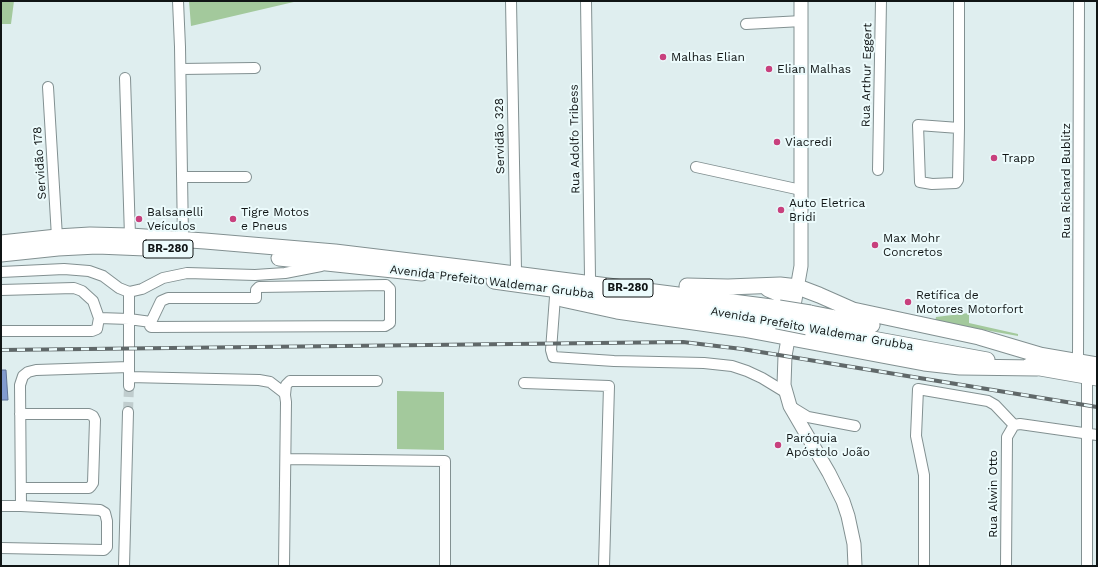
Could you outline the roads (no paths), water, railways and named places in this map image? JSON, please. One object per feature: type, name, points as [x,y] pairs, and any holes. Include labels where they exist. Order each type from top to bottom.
[{"type":"highway","name":"Avenida Prefeito Waldemar Grubba","points":[[1,243],[58,237],[130,236],[335,252],[723,300],[780,325]]},
{"type":"highway","name":"Avenida Prefeito Waldemar Grubba","points":[[1,254],[58,248],[129,246],[335,263],[504,282],[717,312],[780,325],[809,320],[1040,362],[1092,377]]},
{"type":"highway","points":[[476,269],[516,270],[698,287],[780,285],[798,287],[819,294],[853,310],[979,337],[1040,362]]},
{"type":"highway","points":[[504,282],[555,297],[617,311],[736,328],[780,325],[833,347],[931,364],[960,367],[1040,362]]},
{"type":"highway","points":[[750,286],[780,293],[785,296],[789,303],[784,329],[780,333],[780,325]]},
{"type":"highway","name":"Avenida Prefeito Waldemar Grubba","points":[[1040,362],[1078,361],[1097,365]]},
{"type":"main road","points":[[801,1],[800,266],[798,287],[780,325],[785,392],[790,406],[829,473],[843,501],[854,544],[855,566]]},
{"type":"street","points":[[178,1],[181,70],[183,239]]},
{"type":"street","name":"Servidão 328","points":[[511,1],[516,270]]},
{"type":"street","name":"Rua Adolfo Tribess","points":[[586,1],[590,277]]},
{"type":"street","name":"Rua Arthur Eggert","points":[[878,170],[881,1]]},
{"type":"street","points":[[959,1],[959,128],[958,180],[953,184],[921,183],[919,180],[918,125],[959,128]]},
{"type":"street","name":"Rua Richard Bublitz","points":[[1078,361],[1080,1]]},
{"type":"street","points":[[746,24],[802,21]]},
{"type":"street","points":[[181,70],[255,68]]},
{"type":"street","points":[[126,78],[130,236]]},
{"type":"street","name":"Servidão 178","points":[[48,87],[58,237]]},
{"type":"street","points":[[696,167],[801,190]]},
{"type":"street","points":[[182,177],[246,177]]},
{"type":"street","points":[[1,272],[64,269],[89,271],[104,276],[119,288],[129,292],[142,289],[162,278],[187,273],[255,275],[285,273],[335,263]]},
{"type":"street","points":[[386,285],[390,290],[390,323],[385,326],[151,327],[151,322],[161,300],[168,298],[256,298],[256,290],[259,287],[386,285]]},
{"type":"street","points":[[1,290],[74,288],[82,291],[93,301],[99,318],[97,329],[92,331],[1,331]]},
{"type":"street","points":[[129,292],[129,377]]},
{"type":"street","points":[[555,297],[551,350],[553,357],[614,361],[704,363],[732,366],[748,370],[785,392]]},
{"type":"street","points":[[99,318],[129,319],[151,322]]},
{"type":"street","points":[[21,506],[20,384],[23,376],[28,372],[36,370],[129,377],[259,380],[270,382],[278,387],[285,395]]},
{"type":"street","points":[[1087,566],[1092,435],[1092,377]]},
{"type":"street","points":[[284,566],[286,384],[290,381],[377,381]]},
{"type":"street","points":[[524,383],[609,386],[604,566]]},
{"type":"street","points":[[924,566],[924,475],[916,436],[918,389],[988,401],[995,405],[1014,425],[1020,424],[1092,435]]},
{"type":"street","points":[[790,406],[808,417],[854,426]]},
{"type":"street","points":[[124,566],[128,412]]},
{"type":"street","points":[[20,414],[89,414],[93,416],[95,420],[92,486],[89,488],[21,488]]},
{"type":"street","name":"Rua Alwin Otto","points":[[1006,566],[1007,437],[1009,430],[1014,425]]},
{"type":"street","points":[[286,459],[445,461],[445,566]]},
{"type":"street","points":[[1,506],[100,510],[105,513],[107,521],[107,547],[104,550],[1,548]]},
{"type":"water","points":[[1,370],[6,370],[8,400],[1,400]]},
{"type":"tunnel","points":[[128,412],[129,386]]},
{"type":"railway","points":[[1,350],[683,342],[742,349],[1097,407]]},
{"type":"place","name":"Malhas Elian","points":[[663,57]]},
{"type":"place","name":"Elian Malhas","points":[[769,69]]},
{"type":"place","name":"Viacredi","points":[[777,142]]},
{"type":"place","name":"Trapp","points":[[994,158]]},
{"type":"place","name":"Auto Eletrica Bridi","points":[[781,210]]},
{"type":"place","name":"Balsanelli Veículos","points":[[139,219]]},
{"type":"place","name":"Tigre Motos e Pneus","points":[[233,219]]},
{"type":"place","name":"Max Mohr Concretos","points":[[875,245]]},
{"type":"place","name":"Retífica de Motores Motorfort","points":[[908,302]]},
{"type":"place","name":"Paróquia Apóstolo João","points":[[778,445]]}]
